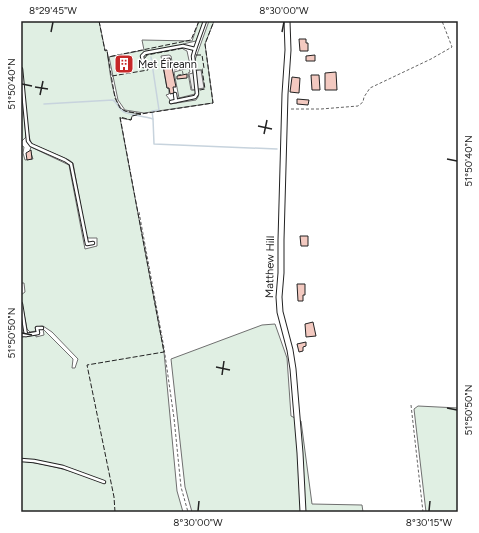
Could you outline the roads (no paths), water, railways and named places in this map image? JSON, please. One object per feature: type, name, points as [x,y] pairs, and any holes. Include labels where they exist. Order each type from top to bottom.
[{"type":"street","name":"Matthew Hill","points":[[287,21],[288,50],[284,108],[281,273],[279,297],[280,312],[290,350],[293,369],[303,512]]},
{"type":"lane","points":[[171,102],[195,98],[197,96],[198,91],[192,56],[205,21]]},
{"type":"lane","points":[[144,66],[142,56],[146,53],[183,46],[195,49]]},
{"type":"lane","points":[[21,69],[28,141],[31,145],[71,164],[87,244],[93,243]]},
{"type":"lane","points":[[175,94],[176,101]]},
{"type":"lane","points":[[21,304],[26,335]]},
{"type":"lane","points":[[21,335],[38,333],[37,328],[42,328]]},
{"type":"lane","points":[[21,460],[63,467],[104,482]]},
{"type":"waterway","points":[[44,104],[113,100],[120,109],[126,113],[153,119],[152,111],[159,110],[151,57]]},
{"type":"waterway","points":[[153,119],[154,144],[277,149]]},
{"type":"place","name":"Met Éireann","points":[[124,64]]}]
